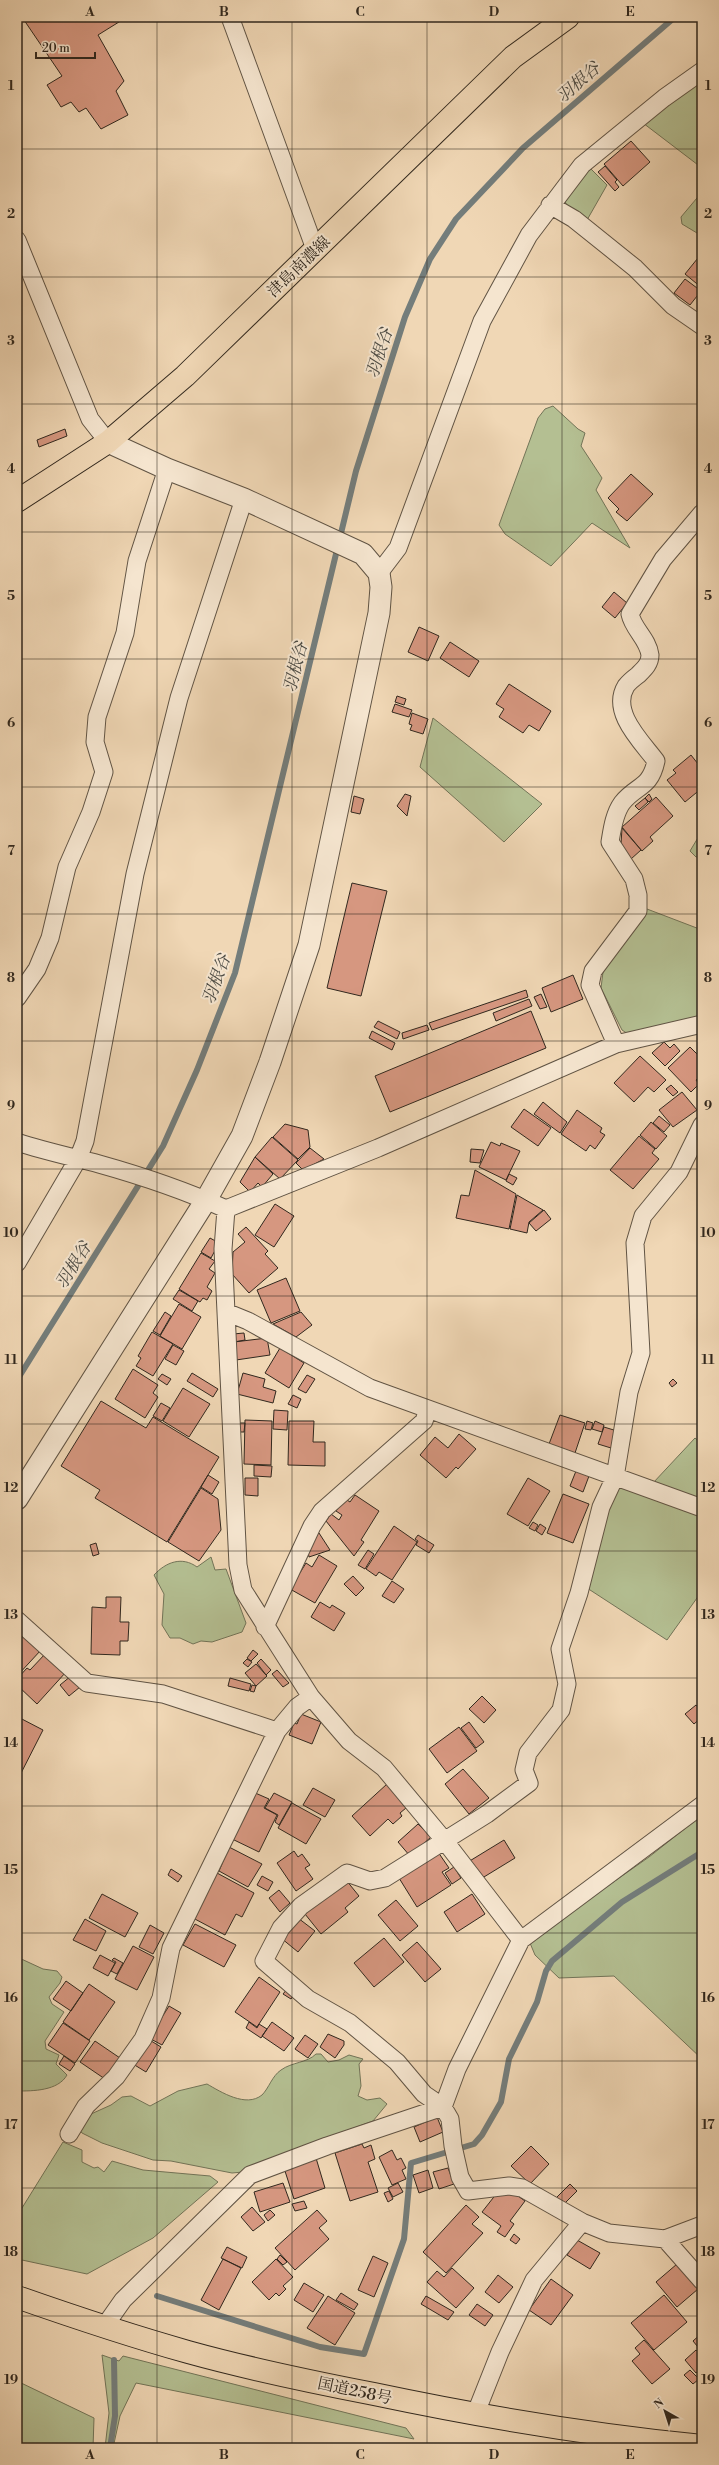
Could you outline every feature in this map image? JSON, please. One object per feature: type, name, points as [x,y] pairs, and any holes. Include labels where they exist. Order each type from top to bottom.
[{"type":"main road","name":"津島南濃線","points":[[17,501],[108,442],[185,376],[513,57],[568,17]]},
{"type":"main road","name":"国道258号","points":[[17,2297],[104,2327],[190,2353],[330,2386],[476,2415],[598,2435],[702,2446]]},
{"type":"street","points":[[230,17],[315,249]]},
{"type":"street","points":[[379,573],[398,548],[482,322],[529,235],[550,205],[582,165],[664,98],[702,70]]},
{"type":"street","points":[[550,205],[574,219],[635,268],[673,306],[702,326]]},
{"type":"street","points":[[17,240],[90,419],[108,442],[167,470],[244,499],[363,554],[379,573],[381,587],[379,613],[309,945],[270,1062],[242,1136],[199,1197],[17,1499]]},
{"type":"street","points":[[17,998],[37,969],[50,938],[67,867],[91,812],[104,772],[95,742],[97,717],[125,632],[137,562],[167,470]]},
{"type":"street","points":[[17,1263],[78,1159],[85,1141],[135,874],[175,713],[244,499]]},
{"type":"street","points":[[616,1044],[590,985],[593,971],[638,911],[638,895],[634,879],[610,842],[613,823],[621,804],[653,776],[656,761],[625,719],[623,699],[626,686],[648,666],[650,656],[648,647],[632,622],[630,614],[663,559],[702,513]]},
{"type":"street","points":[[17,1142],[50,1153],[102,1165],[199,1197],[226,1209],[378,1148],[616,1044],[702,1024]]},
{"type":"street","points":[[702,1124],[679,1172],[643,1216],[635,1243],[641,1353],[629,1392],[615,1477],[600,1507],[579,1593],[560,1649],[567,1684],[561,1710],[528,1753],[524,1770],[529,1783],[487,1814],[386,1878],[370,1881],[348,1873],[301,1906],[281,1928],[264,1961],[308,1999],[350,2023],[397,2062],[424,2094],[443,2108],[450,2119],[454,2152],[460,2177],[468,2191],[509,2186],[522,2188],[582,2222],[609,2233],[665,2239],[702,2225]]},
{"type":"street","points":[[226,1209],[224,1249],[226,1312],[238,1565],[243,1590],[311,1697],[349,1741],[384,1768],[444,1840],[521,1940]]},
{"type":"street","points":[[226,1312],[248,1321],[370,1388],[702,1508]]},
{"type":"street","points":[[265,1626],[312,1526],[322,1511],[424,1421],[428,1409]]},
{"type":"street","points":[[17,1620],[87,1682],[163,1694],[277,1731]]},
{"type":"street","points":[[69,2134],[86,2106],[116,2077],[143,2039],[161,1998],[171,1948],[277,1731],[297,1707],[311,1697]]},
{"type":"street","points":[[443,2108],[457,2069],[521,1940],[702,1805]]},
{"type":"street","points":[[104,2327],[123,2300],[250,2175],[327,2146],[443,2108]]},
{"type":"street","points":[[476,2415],[500,2352],[534,2280],[582,2222]]},
{"type":"street","points":[[665,2239],[702,2281]]},
{"type":"green space","points":[[702,78],[702,168],[643,123]]},
{"type":"green space","points":[[588,166],[607,185],[587,220],[568,208],[563,197]]},
{"type":"green space","points":[[702,192],[702,236],[682,224],[681,217]]},
{"type":"green space","points":[[553,406],[578,429],[585,433],[581,446],[602,478],[596,490],[630,548],[592,523],[551,566],[505,534],[499,525],[538,418],[545,409]]},
{"type":"green space","points":[[433,718],[542,804],[504,842],[420,767]]},
{"type":"green space","points":[[702,831],[702,857],[696,857],[690,851]]},
{"type":"green space","points":[[647,909],[702,930],[702,1018],[628,1034],[622,1030],[601,988],[603,972]]},
{"type":"green space","points":[[695,1438],[702,1444],[702,1501],[653,1483]]},
{"type":"green space","points":[[619,1485],[702,1516],[702,1591],[667,1640],[587,1588],[603,1510]]},
{"type":"green space","points":[[211,1557],[215,1570],[226,1569],[246,1623],[242,1632],[212,1642],[201,1641],[193,1644],[180,1638],[170,1638],[162,1625],[164,1594],[154,1575],[159,1570],[174,1562],[186,1562],[197,1567]]},
{"type":"green space","points":[[702,1815],[702,2059],[614,1976],[559,1978],[535,1955],[530,1943],[539,1934],[649,1857]]},
{"type":"green space","points":[[17,1957],[43,1969],[57,1971],[62,1977],[60,1983],[49,1997],[52,2004],[64,2012],[45,2041],[46,2049],[59,2055],[56,2064],[67,2075],[58,2084],[45,2089],[17,2091]]},
{"type":"green space","points":[[316,2054],[321,2054],[328,2062],[339,2060],[349,2055],[363,2059],[359,2064],[361,2086],[358,2096],[367,2100],[380,2098],[387,2104],[373,2121],[255,2164],[243,2172],[232,2173],[171,2161],[153,2160],[102,2143],[82,2133],[78,2128],[91,2114],[111,2105],[122,2097],[131,2096],[150,2106],[178,2091],[207,2084],[234,2097],[249,2100],[256,2099],[267,2089],[275,2075],[285,2067],[308,2059]]},
{"type":"green space","points":[[63,2142],[82,2150],[82,2162],[94,2168],[98,2167],[104,2172],[112,2161],[143,2170],[210,2176],[218,2182],[153,2238],[87,2274],[22,2260],[17,2256],[17,2216]]},
{"type":"green space","points":[[102,2355],[119,2361],[123,2356],[406,2428],[414,2439],[136,2383],[120,2416],[113,2448],[105,2448],[109,2413]]},
{"type":"green space","points":[[17,2381],[94,2418],[93,2448],[17,2448]]},
{"type":"building","points":[[29,17],[127,17],[98,35],[124,81],[116,91],[128,115],[101,129],[86,108],[79,112],[71,102],[61,107],[47,85],[62,76],[24,20]]},
{"type":"building","points":[[631,141],[650,162],[623,186],[604,164]]},
{"type":"building","points":[[605,166],[617,180],[615,182],[619,187],[615,191],[598,172]]},
{"type":"building","points":[[702,253],[702,288],[685,274]]},
{"type":"building","points":[[685,279],[701,291],[690,305],[674,293]]},
{"type":"building","points":[[65,429],[67,436],[39,447],[37,440]]},
{"type":"building","points":[[631,474],[653,494],[627,521],[616,512],[619,509],[608,498]]},
{"type":"building","points":[[614,592],[627,603],[615,618],[602,607]]},
{"type":"building","points":[[419,627],[439,636],[428,661],[408,652]]},
{"type":"building","points":[[450,642],[479,661],[469,677],[440,658]]},
{"type":"building","points":[[509,684],[551,711],[539,731],[529,725],[523,733],[499,717],[504,709],[496,704]]},
{"type":"building","points":[[397,696],[406,699],[404,705],[395,702]]},
{"type":"building","points":[[395,704],[412,710],[409,717],[392,712]]},
{"type":"building","points":[[412,713],[428,719],[423,734],[410,730],[412,725],[409,724]]},
{"type":"building","points":[[691,755],[702,769],[702,788],[685,802],[667,780],[676,773],[673,770]]},
{"type":"building","points":[[405,794],[411,796],[407,816],[397,806]]},
{"type":"building","points":[[649,794],[652,799],[649,802],[645,798]]},
{"type":"building","points":[[354,796],[364,799],[360,814],[351,812]]},
{"type":"building","points":[[656,797],[673,816],[650,837],[653,841],[642,851],[622,827]]},
{"type":"building","points":[[645,798],[648,802],[639,810],[635,806]]},
{"type":"building","points":[[622,828],[641,850],[631,859],[621,844]]},
{"type":"building","points":[[352,883],[387,891],[361,996],[327,988]]},
{"type":"building","points":[[573,975],[583,999],[551,1012],[542,988]]},
{"type":"building","points":[[526,990],[528,997],[432,1030],[429,1023]]},
{"type":"building","points":[[541,994],[547,1007],[540,1009],[534,997]]},
{"type":"building","points":[[529,999],[532,1006],[496,1021],[493,1013]]},
{"type":"building","points":[[531,1011],[546,1048],[390,1112],[375,1076]]},
{"type":"building","points":[[378,1021],[400,1032],[397,1039],[374,1027]]},
{"type":"building","points":[[427,1025],[429,1030],[403,1039],[402,1033]]},
{"type":"building","points":[[372,1031],[395,1043],[392,1050],[369,1038]]},
{"type":"building","points":[[664,1042],[670,1048],[674,1044],[680,1051],[665,1066],[652,1053]]},
{"type":"building","points":[[690,1047],[702,1059],[702,1074],[696,1080],[699,1084],[691,1092],[668,1068]]},
{"type":"building","points":[[640,1056],[666,1080],[654,1092],[648,1087],[634,1102],[614,1083]]},
{"type":"building","points":[[671,1085],[678,1092],[673,1096],[666,1089]]},
{"type":"building","points":[[682,1092],[697,1110],[673,1127],[659,1110]]},
{"type":"building","points":[[543,1102],[567,1122],[560,1133],[534,1114]]},
{"type":"building","points":[[524,1109],[551,1128],[538,1146],[511,1127]]},
{"type":"building","points":[[577,1110],[602,1128],[600,1132],[605,1135],[595,1149],[590,1145],[586,1151],[561,1134]]},
{"type":"building","points":[[659,1116],[670,1125],[664,1132],[653,1123]]},
{"type":"building","points":[[651,1122],[667,1136],[656,1149],[640,1135]]},
{"type":"building","points":[[285,1124],[308,1130],[310,1147],[298,1159],[273,1137]]},
{"type":"building","points":[[639,1136],[655,1149],[652,1153],[659,1159],[633,1189],[610,1170]]},
{"type":"building","points":[[272,1137],[298,1160],[280,1179],[255,1157]]},
{"type":"building","points":[[491,1142],[500,1146],[501,1143],[520,1151],[506,1180],[479,1167]]},
{"type":"building","points":[[310,1148],[324,1159],[303,1170],[296,1163]]},
{"type":"building","points":[[471,1149],[484,1150],[480,1163],[470,1162]]},
{"type":"building","points":[[255,1157],[273,1174],[262,1187],[258,1183],[250,1192],[240,1182]]},
{"type":"building","points":[[475,1170],[516,1194],[509,1229],[456,1218],[461,1195],[469,1196]]},
{"type":"building","points":[[509,1174],[517,1178],[513,1185],[506,1181]]},
{"type":"building","points":[[517,1195],[543,1210],[529,1222],[527,1233],[510,1229]]},
{"type":"building","points":[[275,1204],[294,1216],[274,1247],[255,1235]]},
{"type":"building","points":[[544,1210],[551,1219],[536,1231],[529,1223]]},
{"type":"building","points":[[246,1227],[268,1251],[265,1254],[278,1268],[249,1293],[232,1274],[233,1252],[245,1242],[238,1234]]},
{"type":"building","points":[[210,1238],[219,1243],[211,1258],[201,1252]]},
{"type":"building","points":[[201,1253],[215,1261],[209,1269],[215,1273],[207,1287],[212,1291],[207,1300],[203,1298],[200,1302],[179,1289]]},
{"type":"building","points":[[286,1278],[300,1311],[271,1323],[257,1290]]},
{"type":"building","points":[[179,1290],[198,1301],[192,1311],[173,1299]]},
{"type":"building","points":[[179,1304],[201,1317],[182,1349],[160,1336]]},
{"type":"building","points":[[165,1312],[171,1316],[160,1335],[153,1331]]},
{"type":"building","points":[[301,1312],[312,1325],[296,1337],[273,1324]]},
{"type":"building","points":[[152,1332],[173,1344],[153,1376],[136,1366],[141,1358],[138,1356]]},
{"type":"building","points":[[244,1333],[245,1340],[234,1342],[233,1334]]},
{"type":"building","points":[[267,1338],[270,1355],[236,1360],[234,1342]]},
{"type":"building","points":[[173,1345],[184,1351],[176,1365],[165,1359]]},
{"type":"building","points":[[280,1348],[304,1363],[289,1388],[265,1373]]},
{"type":"building","points":[[133,1369],[158,1385],[153,1393],[158,1397],[145,1418],[115,1399]]},
{"type":"building","points":[[192,1373],[218,1389],[213,1397],[187,1381]]},
{"type":"building","points":[[243,1373],[265,1379],[263,1387],[276,1391],[273,1403],[237,1394]]},
{"type":"building","points":[[162,1374],[171,1379],[167,1385],[158,1379]]},
{"type":"building","points":[[307,1375],[315,1379],[306,1393],[298,1389]]},
{"type":"building","points":[[673,1379],[677,1383],[672,1387],[669,1383]]},
{"type":"building","points":[[183,1388],[210,1404],[189,1437],[163,1421]]},
{"type":"building","points":[[293,1395],[301,1399],[297,1408],[288,1404]]},
{"type":"building","points":[[101,1401],[146,1428],[153,1417],[219,1457],[167,1542],[95,1498],[100,1490],[61,1466]]},
{"type":"building","points":[[161,1403],[170,1408],[162,1421],[153,1416]]},
{"type":"building","points":[[274,1410],[288,1411],[287,1430],[273,1429]]},
{"type":"building","points":[[560,1415],[585,1423],[575,1453],[549,1444]]},
{"type":"building","points":[[245,1420],[272,1421],[271,1465],[244,1464]]},
{"type":"building","points":[[289,1421],[314,1421],[313,1442],[325,1442],[325,1466],[288,1465]]},
{"type":"building","points":[[587,1421],[593,1423],[591,1430],[585,1429]]},
{"type":"building","points":[[595,1421],[604,1425],[602,1432],[592,1429]]},
{"type":"building","points":[[239,1423],[245,1423],[244,1432],[239,1432]]},
{"type":"building","points":[[604,1427],[617,1431],[611,1448],[598,1444]]},
{"type":"building","points":[[459,1434],[476,1449],[458,1469],[456,1467],[446,1478],[420,1455],[435,1437],[448,1448]]},
{"type":"building","points":[[254,1465],[272,1466],[271,1477],[254,1476]]},
{"type":"building","points":[[576,1471],[589,1476],[583,1492],[570,1486]]},
{"type":"building","points":[[208,1475],[219,1482],[212,1494],[201,1487]]},
{"type":"building","points":[[245,1478],[258,1478],[258,1496],[245,1495]]},
{"type":"building","points":[[528,1478],[550,1491],[528,1526],[507,1514]]},
{"type":"building","points":[[201,1488],[218,1499],[221,1530],[199,1561],[168,1542]]},
{"type":"building","points":[[563,1494],[589,1504],[573,1543],[547,1533]]},
{"type":"building","points":[[355,1495],[379,1511],[361,1540],[364,1542],[354,1556],[326,1521],[331,1514],[339,1520],[342,1515],[336,1511],[344,1498],[350,1502]]},
{"type":"building","points":[[533,1522],[538,1525],[535,1531],[529,1528]]},
{"type":"building","points":[[540,1524],[546,1528],[542,1535],[536,1531]]},
{"type":"building","points":[[394,1526],[417,1542],[392,1580],[379,1572],[376,1576],[366,1569]]},
{"type":"building","points":[[319,1533],[330,1550],[309,1557],[308,1552],[314,1535]]},
{"type":"building","points":[[418,1535],[434,1545],[429,1553],[416,1545],[418,1541],[415,1539]]},
{"type":"building","points":[[96,1543],[99,1554],[93,1556],[90,1545]]},
{"type":"building","points":[[368,1550],[374,1554],[365,1569],[358,1565]]},
{"type":"building","points":[[319,1555],[337,1566],[315,1603],[290,1589],[306,1563],[312,1567]]},
{"type":"building","points":[[353,1576],[364,1588],[356,1596],[344,1584]]},
{"type":"building","points":[[392,1581],[404,1589],[394,1603],[382,1596]]},
{"type":"building","points":[[106,1597],[121,1597],[120,1622],[129,1622],[128,1641],[120,1641],[120,1655],[91,1654],[92,1607],[106,1608]]},
{"type":"building","points":[[320,1602],[330,1608],[332,1605],[345,1613],[334,1631],[311,1617]]},
{"type":"building","points":[[17,1628],[41,1650],[17,1676]]},
{"type":"building","points":[[253,1650],[258,1654],[251,1661],[247,1658]]},
{"type":"building","points":[[46,1653],[66,1672],[37,1704],[17,1685],[17,1679],[27,1668],[30,1670]]},
{"type":"building","points":[[247,1659],[252,1662],[248,1667],[243,1663]]},
{"type":"building","points":[[261,1659],[271,1670],[266,1675],[257,1663]]},
{"type":"building","points":[[256,1664],[267,1676],[256,1686],[245,1673]]},
{"type":"building","points":[[277,1670],[289,1683],[283,1687],[272,1674]]},
{"type":"building","points":[[71,1676],[80,1687],[69,1696],[60,1685]]},
{"type":"building","points":[[230,1678],[251,1684],[249,1691],[228,1686]]},
{"type":"building","points":[[252,1685],[256,1686],[254,1692],[250,1691]]},
{"type":"building","points":[[482,1696],[496,1710],[484,1723],[469,1709]]},
{"type":"building","points":[[696,1705],[702,1712],[702,1717],[694,1724],[685,1714]]},
{"type":"building","points":[[301,1714],[321,1722],[312,1744],[289,1735],[294,1723],[297,1724]]},
{"type":"building","points":[[18,1717],[43,1730],[17,1781],[17,1719]]},
{"type":"building","points":[[469,1722],[484,1742],[476,1748],[461,1728]]},
{"type":"building","points":[[459,1727],[477,1751],[447,1773],[429,1749]]},
{"type":"building","points":[[463,1769],[489,1798],[469,1814],[445,1784]]},
{"type":"building","points":[[387,1784],[406,1808],[400,1813],[402,1816],[393,1824],[388,1819],[370,1836],[352,1816]]},
{"type":"building","points":[[313,1788],[335,1800],[325,1817],[303,1805]]},
{"type":"building","points":[[253,1792],[269,1799],[264,1808],[277,1815],[259,1852],[230,1838]]},
{"type":"building","points":[[274,1793],[292,1802],[279,1825],[275,1822],[278,1815],[265,1808]]},
{"type":"building","points":[[292,1803],[321,1819],[306,1844],[278,1828]]},
{"type":"building","points":[[418,1824],[431,1837],[410,1856],[398,1842]]},
{"type":"building","points":[[504,1840],[515,1858],[479,1880],[468,1862]]},
{"type":"building","points":[[229,1847],[262,1864],[248,1887],[219,1871]]},
{"type":"building","points":[[294,1851],[298,1857],[302,1854],[310,1865],[305,1868],[313,1879],[296,1891],[277,1863]]},
{"type":"building","points":[[438,1852],[449,1868],[442,1872],[451,1885],[417,1907],[399,1878]]},
{"type":"building","points":[[454,1867],[461,1878],[452,1884],[445,1873]]},
{"type":"building","points":[[171,1869],[182,1876],[178,1882],[168,1875]]},
{"type":"building","points":[[217,1873],[254,1893],[242,1917],[236,1914],[225,1935],[193,1918]]},
{"type":"building","points":[[262,1876],[273,1882],[268,1891],[257,1885]]},
{"type":"building","points":[[346,1880],[359,1896],[345,1908],[348,1912],[321,1934],[305,1914]]},
{"type":"building","points":[[279,1890],[290,1903],[280,1912],[269,1898]]},
{"type":"building","points":[[102,1894],[138,1913],[125,1937],[89,1918]]},
{"type":"building","points":[[472,1894],[485,1914],[457,1932],[444,1912]]},
{"type":"building","points":[[396,1900],[418,1926],[400,1941],[378,1915]]},
{"type":"building","points":[[298,1918],[315,1931],[298,1952],[281,1938]]},
{"type":"building","points":[[85,1919],[106,1931],[96,1951],[73,1940]]},
{"type":"building","points":[[195,1924],[236,1945],[224,1967],[183,1945]]},
{"type":"building","points":[[150,1925],[164,1933],[153,1954],[139,1947]]},
{"type":"building","points":[[384,1938],[404,1962],[374,1987],[354,1963]]},
{"type":"building","points":[[417,1942],[441,1969],[425,1982],[402,1955]]},
{"type":"building","points":[[133,1946],[154,1957],[137,1990],[115,1979]]},
{"type":"building","points":[[100,1955],[115,1963],[108,1976],[93,1968]]},
{"type":"building","points":[[114,1958],[123,1963],[117,1974],[111,1971],[116,1962],[112,1960]]},
{"type":"building","points":[[259,1977],[280,1992],[257,2027],[235,2012]]},
{"type":"building","points":[[66,1981],[83,1993],[71,2011],[53,1999]]},
{"type":"building","points":[[89,1984],[115,2002],[89,2040],[63,2022]]},
{"type":"building","points":[[288,1988],[295,1993],[291,1999],[283,1994]]},
{"type":"building","points":[[169,2006],[181,2013],[162,2045],[149,2038]]},
{"type":"building","points":[[249,2022],[257,2028],[259,2024],[267,2029],[261,2038],[246,2028]]},
{"type":"building","points":[[272,2022],[294,2038],[284,2051],[262,2036]]},
{"type":"building","points":[[63,2023],[90,2041],[75,2063],[48,2045]]},
{"type":"building","points":[[328,2034],[344,2041],[344,2045],[335,2058],[320,2047]]},
{"type":"building","points":[[305,2035],[318,2044],[308,2058],[295,2049]]},
{"type":"building","points":[[148,2039],[161,2047],[146,2072],[133,2064]]},
{"type":"building","points":[[95,2041],[120,2058],[105,2079],[80,2062]]},
{"type":"building","points":[[64,2056],[75,2064],[70,2071],[59,2064]]},
{"type":"building","points":[[437,2117],[443,2132],[420,2142],[414,2127]]},
{"type":"building","points":[[362,2144],[364,2148],[371,2145],[375,2159],[368,2162],[378,2192],[350,2201],[335,2153]]},
{"type":"building","points":[[531,2146],[549,2164],[530,2184],[511,2166]]},
{"type":"building","points":[[392,2150],[397,2160],[401,2158],[406,2168],[402,2170],[406,2179],[392,2185],[379,2157]]},
{"type":"building","points":[[316,2158],[325,2188],[294,2199],[284,2168]]},
{"type":"building","points":[[448,2168],[454,2184],[439,2189],[433,2172]]},
{"type":"building","points":[[428,2170],[433,2188],[419,2193],[413,2175]]},
{"type":"building","points":[[283,2183],[290,2202],[260,2212],[254,2192]]},
{"type":"building","points":[[398,2183],[403,2192],[393,2197],[388,2188]]},
{"type":"building","points":[[570,2184],[577,2191],[562,2206],[555,2199]]},
{"type":"building","points":[[389,2191],[393,2199],[388,2202],[384,2193]]},
{"type":"building","points":[[511,2191],[525,2201],[510,2221],[514,2224],[505,2237],[497,2232],[501,2226],[482,2212],[497,2193]]},
{"type":"building","points":[[304,2201],[307,2208],[295,2211],[292,2204]]},
{"type":"building","points":[[466,2205],[479,2217],[472,2224],[483,2233],[446,2273],[423,2252]]},
{"type":"building","points":[[252,2207],[265,2222],[253,2231],[241,2217]]},
{"type":"building","points":[[270,2210],[275,2215],[268,2221],[264,2215]]},
{"type":"building","points":[[317,2210],[327,2221],[319,2228],[329,2239],[295,2270],[275,2248]]},
{"type":"building","points":[[514,2234],[520,2239],[516,2244],[510,2240]]},
{"type":"building","points":[[577,2240],[600,2253],[590,2269],[567,2255]]},
{"type":"building","points":[[227,2247],[247,2257],[242,2268],[221,2258]]},
{"type":"building","points":[[280,2255],[287,2262],[283,2265],[277,2259]]},
{"type":"building","points":[[373,2256],[388,2263],[374,2297],[358,2290]]},
{"type":"building","points":[[223,2259],[241,2268],[219,2310],[201,2300]]},
{"type":"building","points":[[276,2259],[293,2277],[283,2286],[286,2289],[279,2296],[276,2293],[269,2300],[252,2282]]},
{"type":"building","points":[[677,2264],[698,2289],[677,2307],[656,2282]]},
{"type":"building","points":[[452,2268],[474,2288],[456,2308],[427,2282],[437,2271],[444,2277]]},
{"type":"building","points":[[498,2275],[513,2287],[499,2303],[485,2292]]},
{"type":"building","points":[[551,2279],[573,2295],[551,2325],[529,2310]]},
{"type":"building","points":[[304,2283],[324,2295],[313,2312],[294,2300]]},
{"type":"building","points":[[341,2293],[358,2304],[354,2310],[336,2300]]},
{"type":"building","points":[[664,2295],[687,2322],[654,2350],[631,2323]]},
{"type":"building","points":[[328,2296],[355,2313],[335,2345],[307,2328]]},
{"type":"building","points":[[426,2296],[454,2312],[448,2320],[421,2304]]},
{"type":"building","points":[[477,2304],[493,2315],[485,2326],[469,2315]]},
{"type":"building","points":[[702,2333],[702,2352],[693,2341]]},
{"type":"building","points":[[644,2340],[670,2369],[652,2384],[632,2361],[640,2354],[635,2348]]},
{"type":"building","points":[[696,2350],[702,2356],[702,2368],[696,2373],[685,2360]]},
{"type":"building","points":[[690,2370],[699,2379],[693,2384],[684,2375]]},
{"type":"waterway","name":"羽根谷","points":[[17,1380],[163,1146],[197,1070],[235,973],[356,471],[405,317],[430,259],[456,219],[523,148],[675,17]]},
{"type":"waterway","points":[[157,2296],[320,2347],[364,2354],[404,2239],[411,2163],[474,2144],[482,2135],[501,2102],[509,2059],[537,2002],[546,1971],[552,1961],[622,1902],[702,1852]]},
{"type":"waterway","points":[[110,2448],[115,2416],[114,2360]]}]
